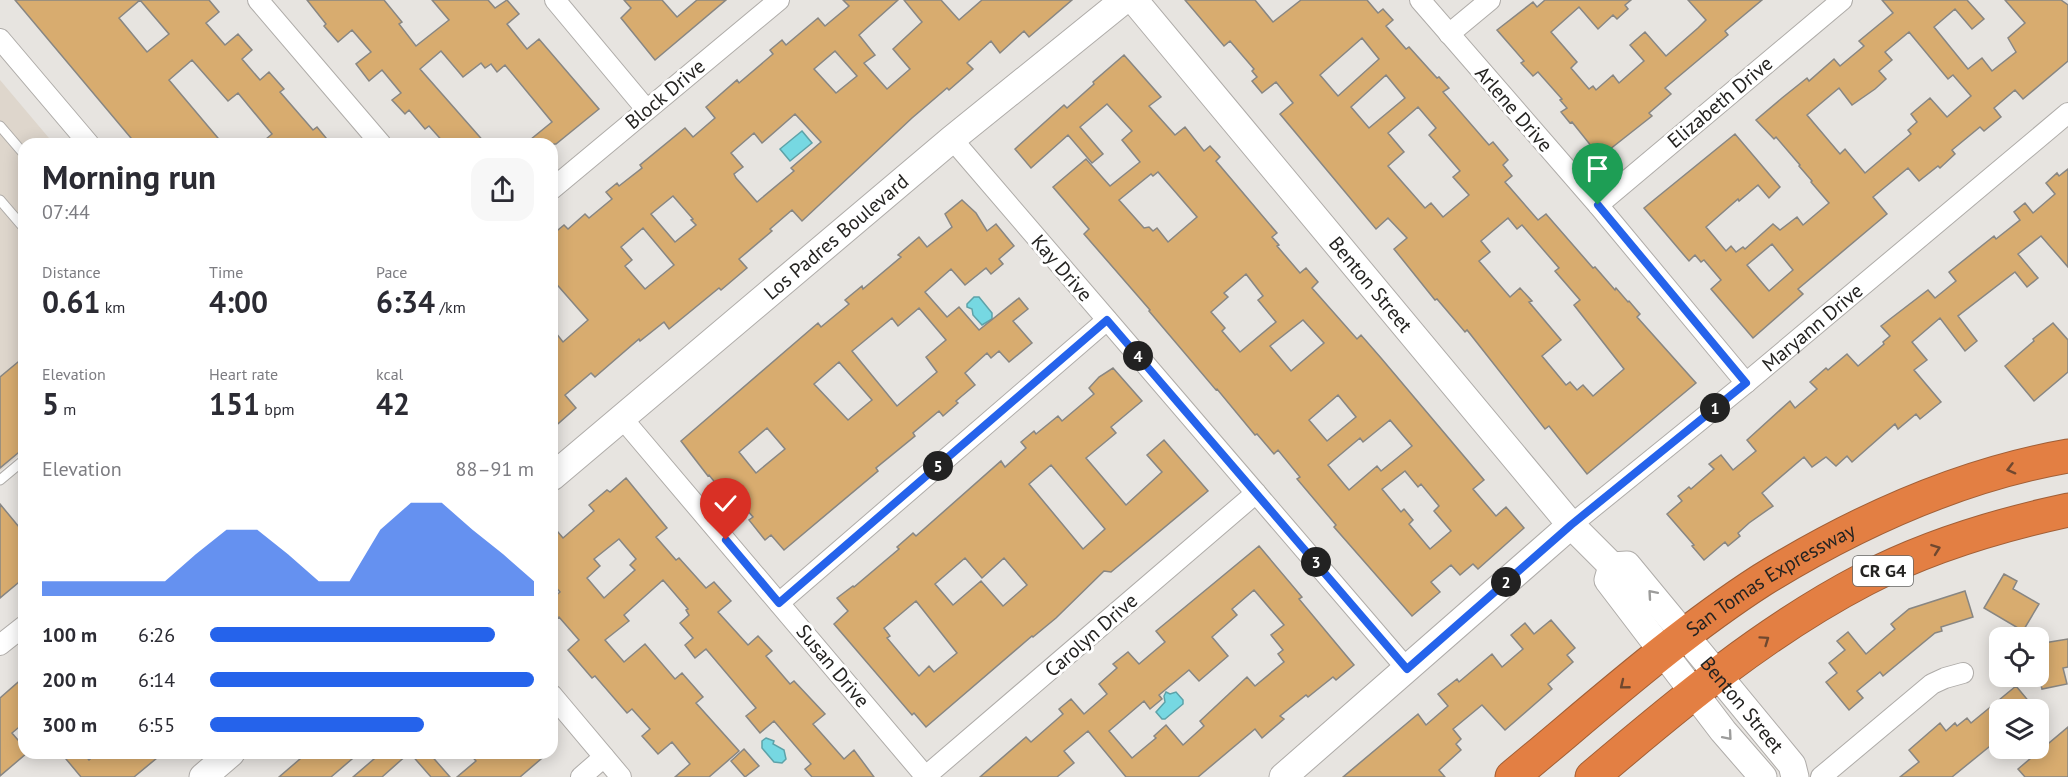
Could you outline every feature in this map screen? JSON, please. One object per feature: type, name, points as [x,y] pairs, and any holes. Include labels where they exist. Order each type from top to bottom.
[{"type":"highway","name":"San Tomas Expressway","points":[[1512,777],[1675,645],[1761,581],[1855,528],[1900,506],[1976,478],[2068,456]]},
{"type":"highway","name":"CR G4","points":[[1592,777],[1706,684],[1787,625],[1866,579],[1972,536],[2030,518],[2068,510]]},
{"type":"street","points":[[258,0],[376,138]]},
{"type":"street","points":[[555,0],[646,110]]},
{"type":"street","name":"Block Drive","points":[[558,184],[779,0]]},
{"type":"street","name":"Los Padres Boulevard","points":[[558,472],[952,140],[1124,0]]},
{"type":"street","name":"Benton Street","points":[[1134,0],[1571,525],[1612,566],[1627,565],[1675,645],[1706,684],[1791,765],[1795,777]]},
{"type":"street","name":"Arlene Drive","points":[[1420,0],[1598,205],[1746,383]]},
{"type":"street","points":[[1449,34],[1490,0]]},
{"type":"street","name":"Elizabeth Drive","points":[[1598,205],[1842,0]]},
{"type":"street","points":[[0,39],[83,138]]},
{"type":"street","name":"Maryann Drive","points":[[1283,777],[1571,525],[1746,383],[2068,113]]},
{"type":"street","name":"Kay Drive","points":[[952,140],[1407,669]]},
{"type":"street","points":[[779,603],[1107,320]]},
{"type":"street","name":"Susan Drive","points":[[622,418],[926,777]]},
{"type":"street","name":"Carolyn Drive","points":[[926,777],[1256,493]]},
{"type":"street","points":[[0,645],[18,631]]},
{"type":"street","points":[[1821,777],[1932,684],[1963,673]]},
{"type":"street","name":"Benton Street","points":[[1706,684],[1723,731],[1763,777]]},
{"type":"street","points":[[558,702],[621,777]]},
{"type":"street","points":[[581,777],[604,757]]},
{"type":"street","points":[[203,777],[224,759]]},
{"type":"lane","points":[[0,126],[18,147]]},
{"type":"lane","points":[[0,200],[18,221]]},
{"type":"lane","points":[[0,480],[18,465]]},
{"type":"shaded area","points":[[0,80],[49,138],[18,138],[18,456],[0,471]]},
{"type":"water","points":[[802,131],[812,143],[790,161],[780,149]]},
{"type":"water","points":[[974,297],[979,297],[992,313],[992,319],[982,325],[973,315],[972,309],[967,307]]},
{"type":"water","points":[[1166,692],[1170,694],[1176,692],[1183,700],[1183,704],[1162,719],[1156,712],[1165,702]]},
{"type":"water","points":[[766,738],[774,741],[773,744],[784,750],[786,759],[782,763],[774,762],[762,748],[762,741]]},
{"type":"building","points":[[15,0],[140,0],[209,0],[219,12],[206,23],[225,45],[238,34],[252,50],[242,59],[260,80],[269,72],[284,89],[280,92],[313,130],[317,127],[326,138],[267,138],[272,134],[238,93],[228,101],[192,60],[169,80],[218,138],[131,138]],"holes":[[[140,0],[169,34],[147,52],[119,18]]]},
{"type":"building","points":[[307,0],[384,0],[402,22],[399,24],[416,46],[449,20],[432,0],[488,0],[495,8],[507,0],[519,14],[507,24],[527,49],[539,39],[599,109],[558,142],[558,138],[532,138],[552,122],[505,65],[497,72],[491,64],[485,68],[481,63],[463,77],[441,51],[420,69],[481,138],[440,138],[429,126],[425,129],[409,110],[405,114],[392,100],[401,93],[382,70],[369,81],[356,64],[371,52],[352,30],[338,42],[324,26],[326,24]]},
{"type":"building","points":[[624,0],[662,0],[677,17],[697,0],[726,0],[655,60],[621,18],[631,8]]},
{"type":"building","points":[[843,0],[898,0],[859,35],[875,55],[864,63],[887,89],[910,69],[893,49],[922,22],[904,0],[941,0],[959,20],[982,0],[1072,0],[1029,37],[1024,31],[1000,53],[991,41],[967,63],[973,69],[912,118],[802,221],[792,210],[770,229],[772,231],[739,259],[747,268],[721,290],[719,288],[669,329],[664,322],[640,341],[639,339],[595,377],[591,373],[565,395],[576,408],[558,424],[558,336],[563,342],[588,320],[558,286],[558,230],[564,225],[568,229],[585,214],[589,218],[612,199],[606,192],[617,183],[619,186],[642,168],[640,165],[685,128],[693,137],[715,118],[706,107],[737,80],[739,83],[773,54],[770,50],[782,40],[786,45],[818,18],[825,26],[849,6]],"holes":[[[835,51],[857,76],[836,93],[814,69]],[[795,114],[821,142],[791,168],[794,171],[757,202],[736,178],[734,174],[743,167],[731,153],[754,133],[762,143]],[[673,196],[696,225],[675,242],[651,214]],[[643,228],[674,265],[645,289],[625,266],[632,260],[621,247]]]},
{"type":"building","points":[[1185,0],[1255,0],[1273,22],[1301,0],[1367,0],[1378,13],[1383,9],[1393,20],[1386,26],[1406,49],[1409,47],[1437,78],[1439,77],[1449,88],[1443,92],[1489,145],[1493,142],[1508,160],[1503,165],[1512,176],[1505,182],[1538,220],[1546,214],[1593,268],[1595,267],[1615,290],[1616,288],[1629,301],[1640,314],[1637,317],[1696,383],[1587,474],[1549,426],[1545,429],[1467,330],[1465,332],[1437,299],[1435,300],[1394,249],[1407,238],[1388,218],[1376,229],[1280,114],[1293,103],[1276,82],[1262,93],[1252,81],[1257,77],[1252,71],[1254,69],[1230,41],[1224,46]],"holes":[[[1362,38],[1379,59],[1338,96],[1320,75]],[[1386,75],[1405,98],[1369,128],[1351,107]],[[1418,107],[1436,128],[1429,135],[1460,171],[1453,177],[1469,195],[1443,217],[1431,203],[1425,208],[1388,166],[1404,152],[1388,133]],[[1508,218],[1517,229],[1522,225],[1559,268],[1555,271],[1580,300],[1574,305],[1624,369],[1593,396],[1583,385],[1577,390],[1570,382],[1566,385],[1542,356],[1561,340],[1520,288],[1510,297],[1479,261],[1490,252],[1481,241]]]},
{"type":"building","points":[[1545,0],[1631,0],[1625,5],[1628,9],[1617,19],[1613,15],[1598,29],[1579,7],[1551,32],[1577,62],[1571,68],[1589,89],[1593,86],[1596,90],[1613,75],[1619,83],[1644,61],[1630,45],[1645,32],[1666,56],[1698,28],[1706,20],[1688,0],[1762,0],[1725,31],[1728,35],[1665,88],[1671,94],[1649,113],[1652,116],[1600,157],[1561,112],[1567,108],[1560,100],[1562,99],[1538,72],[1533,76],[1521,63],[1524,61],[1497,30],[1533,2],[1537,7]]},
{"type":"building","points":[[1882,0],[1967,0],[1984,19],[1972,29],[1955,9],[1934,27],[1968,69],[1982,58],[1992,71],[2016,52],[2008,38],[2025,23],[2005,0],[2061,0],[2068,5],[2068,61],[2023,99],[2015,90],[1994,108],[2001,117],[1984,131],[1980,127],[1952,150],[1955,154],[1940,168],[1938,166],[1919,181],[1908,168],[1873,197],[1887,214],[1798,289],[1803,294],[1753,338],[1711,289],[1721,280],[1704,260],[1701,262],[1695,255],[1689,261],[1644,208],[1735,134],[1780,187],[1769,198],[1758,185],[1706,227],[1726,251],[1731,246],[1736,252],[1743,247],[1745,249],[1773,224],[1780,230],[1797,217],[1803,225],[1829,203],[1776,137],[1774,139],[1756,120],[1807,78],[1809,81],[1834,59],[1840,66],[1864,46],[1859,41],[1893,13]],"holes":[[[1909,32],[1948,79],[1953,75],[1971,96],[1947,117],[1930,98],[1911,114],[1917,122],[1908,130],[1911,134],[1865,173],[1845,149],[1840,154],[1807,115],[1839,88],[1852,105],[1875,89],[1886,79],[1879,71],[1892,60],[1885,52]],[[1772,244],[1793,270],[1769,291],[1747,265]]]},
{"type":"building","points":[[1124,55],[1161,97],[1149,106],[1175,135],[1185,127],[1204,151],[1210,146],[1220,157],[1216,161],[1277,233],[1272,237],[1279,245],[1277,246],[1300,273],[1306,268],[1318,282],[1312,288],[1357,339],[1361,335],[1484,480],[1473,489],[1496,516],[1506,507],[1524,528],[1478,569],[1473,564],[1460,575],[1451,565],[1431,582],[1440,592],[1412,616],[1334,527],[1336,525],[1297,479],[1300,477],[1278,450],[1274,454],[1257,434],[1255,435],[1084,234],[1089,229],[1053,187],[1086,159],[1110,186],[1140,162],[1122,140],[1132,131],[1107,104],[1080,127],[1103,154],[1092,163],[1068,135],[1031,168],[1015,149],[1064,105],[1067,108],[1094,84],[1093,82]],"holes":[[[1158,172],[1197,217],[1168,242],[1157,228],[1153,231],[1149,227],[1144,228],[1119,200],[1151,174],[1153,176]],[[1246,274],[1263,296],[1258,300],[1276,322],[1240,352],[1222,331],[1225,328],[1211,312],[1228,297],[1224,293]],[[1303,320],[1324,343],[1291,371],[1270,346]],[[1338,395],[1356,417],[1327,441],[1309,420]],[[1390,420],[1412,446],[1381,471],[1377,466],[1349,490],[1328,465],[1360,438],[1363,442]],[[1405,471],[1418,487],[1421,484],[1439,506],[1434,511],[1451,531],[1430,549],[1409,524],[1413,520],[1404,509],[1401,512],[1382,489]]]},
{"type":"building","points":[[2068,169],[2068,267],[2041,236],[2018,254],[2038,278],[2027,287],[2015,272],[1958,316],[1977,341],[1965,351],[1940,318],[1912,342],[1927,360],[1914,370],[1941,402],[1920,419],[1916,414],[1898,429],[1895,424],[1852,462],[1847,456],[1836,466],[1826,457],[1812,467],[1804,457],[1762,493],[1773,506],[1749,523],[1738,533],[1740,536],[1728,546],[1725,542],[1704,560],[1667,514],[1682,501],[1678,496],[1689,487],[1691,489],[1714,469],[1709,464],[1721,455],[1733,470],[1756,451],[1747,440],[1790,401],[1795,408],[1817,389],[1810,382],[1826,368],[1828,370],[1847,354],[1858,366],[1890,336],[1881,326],[1928,290],[1935,298],[1956,281],[1949,272],[1994,236],[1996,239],[2020,220],[2014,212],[2025,203],[2033,213],[2055,194],[2046,183],[2057,173],[2059,176]]},
{"type":"building","points":[[962,200],[976,213],[987,231],[996,224],[1014,246],[999,259],[1003,264],[991,274],[986,268],[965,285],[951,269],[925,292],[947,317],[959,307],[979,330],[1019,298],[1028,309],[1013,321],[1032,343],[1009,362],[999,351],[991,358],[987,353],[965,373],[975,385],[956,401],[958,403],[943,416],[939,411],[913,433],[915,436],[876,468],[878,471],[784,550],[771,535],[765,540],[749,520],[753,517],[727,487],[722,491],[681,441],[818,323],[821,327],[849,304],[845,300],[862,286],[863,289],[901,257],[898,255],[919,237],[927,247],[952,227],[945,214]],"holes":[[[919,308],[946,340],[926,357],[937,372],[897,406],[852,351],[892,318],[898,326]],[[839,362],[872,400],[848,420],[814,384]],[[767,428],[785,449],[756,473],[739,452]]]},
{"type":"building","points":[[2053,323],[2068,340],[2068,372],[2034,401],[2005,366]]},
{"type":"building","points":[[18,362],[18,453],[0,468],[0,377]]},
{"type":"building","points":[[1113,368],[1142,401],[1111,427],[1116,433],[1086,458],[1126,505],[1162,472],[1147,455],[1164,440],[1208,491],[1111,572],[1104,571],[1056,618],[926,727],[914,713],[912,715],[834,624],[848,611],[837,598],[854,587],[899,549],[897,547],[913,533],[916,536],[1001,461],[1005,467],[1026,448],[1021,442],[1034,431],[1036,434],[1058,416],[1062,421],[1094,394],[1089,388],[1099,377]],"holes":[[[1051,465],[1105,529],[1083,549],[1029,484]],[[965,558],[982,578],[1004,558],[1027,585],[1003,606],[981,581],[953,605],[935,584]],[[916,601],[957,653],[934,672],[929,666],[919,676],[887,638],[890,636],[884,628]]]},
{"type":"building","points":[[626,478],[667,528],[656,537],[676,560],[679,558],[706,588],[714,582],[731,601],[718,612],[748,645],[758,636],[772,651],[766,656],[790,684],[794,681],[825,714],[813,724],[844,759],[854,750],[874,777],[812,777],[805,769],[811,764],[774,721],[760,733],[746,716],[756,708],[706,649],[695,658],[685,645],[693,638],[680,623],[689,615],[686,610],[688,609],[663,580],[624,615],[629,621],[605,640],[624,662],[645,644],[675,679],[682,673],[703,697],[696,703],[739,751],[709,777],[675,777],[690,764],[672,742],[658,754],[642,736],[650,729],[632,709],[627,713],[595,676],[592,678],[568,650],[579,640],[558,618],[558,594],[560,592],[558,590],[558,532],[563,538],[594,511],[589,505],[607,490],[610,492]],"holes":[[[619,539],[636,559],[630,565],[635,570],[604,598],[587,578],[600,566],[594,559]]]},
{"type":"building","points":[[0,504],[18,526],[18,583],[0,598]]},
{"type":"building","points":[[1259,546],[1302,597],[1299,599],[1354,665],[1336,680],[1333,677],[1308,697],[1306,695],[1280,716],[1284,719],[1262,738],[1255,729],[1198,777],[1126,777],[1088,731],[1064,751],[1074,763],[1057,777],[980,777],[1026,737],[1031,742],[1063,714],[1059,709],[1071,699],[1084,714],[1107,694],[1099,684],[1117,668],[1113,664],[1128,652],[1139,664],[1165,642],[1156,631]],"holes":[[[1254,590],[1284,625],[1271,635],[1283,650],[1278,654],[1284,662],[1255,686],[1247,677],[1200,721],[1204,726],[1183,745],[1166,725],[1154,736],[1156,738],[1132,758],[1109,731],[1144,701],[1150,709],[1162,699],[1159,695],[1189,670],[1199,681],[1228,656],[1212,637],[1237,615],[1232,609]]]},
{"type":"building","points":[[2004,574],[2017,581],[2013,589],[2039,604],[2025,627],[2016,627],[1984,608]]},
{"type":"building","points":[[1965,591],[1973,617],[1941,627],[1942,631],[1935,633],[1883,676],[1880,672],[1857,691],[1863,698],[1849,710],[1826,682],[1837,673],[1829,663],[1845,650],[1837,641],[1848,632],[1866,654],[1895,629],[1891,624],[1909,609]]},
{"type":"building","points":[[1551,620],[1575,648],[1567,655],[1573,662],[1548,684],[1552,689],[1505,730],[1482,705],[1453,729],[1461,739],[1456,744],[1461,750],[1439,770],[1445,777],[1343,777],[1418,714],[1426,725],[1448,706],[1438,694],[1457,679],[1459,682],[1492,654],[1502,667],[1523,649],[1511,635],[1525,623],[1534,634]]},
{"type":"building","points":[[2068,639],[2068,667],[2063,668],[2067,684],[2042,689],[2042,687],[2049,687],[2049,642]]},
{"type":"building","points":[[18,682],[18,728],[12,733],[18,740],[18,759],[20,759],[0,776],[0,698]]},
{"type":"building","points":[[2017,687],[2027,699],[2000,699]]},
{"type":"building","points":[[1989,708],[1989,747],[1952,777],[1900,777],[1919,762],[1909,750],[1940,723],[1946,731],[1955,723],[1957,726],[1967,718],[1971,723]]},
{"type":"building","points":[[2068,727],[2068,777],[2025,777],[2018,769],[2030,759],[2049,759],[2049,743]]},
{"type":"building","points":[[744,749],[759,766],[745,777],[731,761]]},
{"type":"building","points":[[66,759],[156,759],[134,777],[81,777]]},
{"type":"building","points":[[300,759],[352,759],[331,777],[279,777]]},
{"type":"building","points":[[374,759],[402,759],[382,777],[353,777]]},
{"type":"building","points":[[415,759],[434,759],[450,777],[431,777]]},
{"type":"building","points":[[474,759],[541,759],[520,777],[457,777],[476,761]]},
{"type":"route","points":[[726,540],[779,603],[1107,320],[1407,669],[1571,525],[1746,383],[1598,205]]}]
